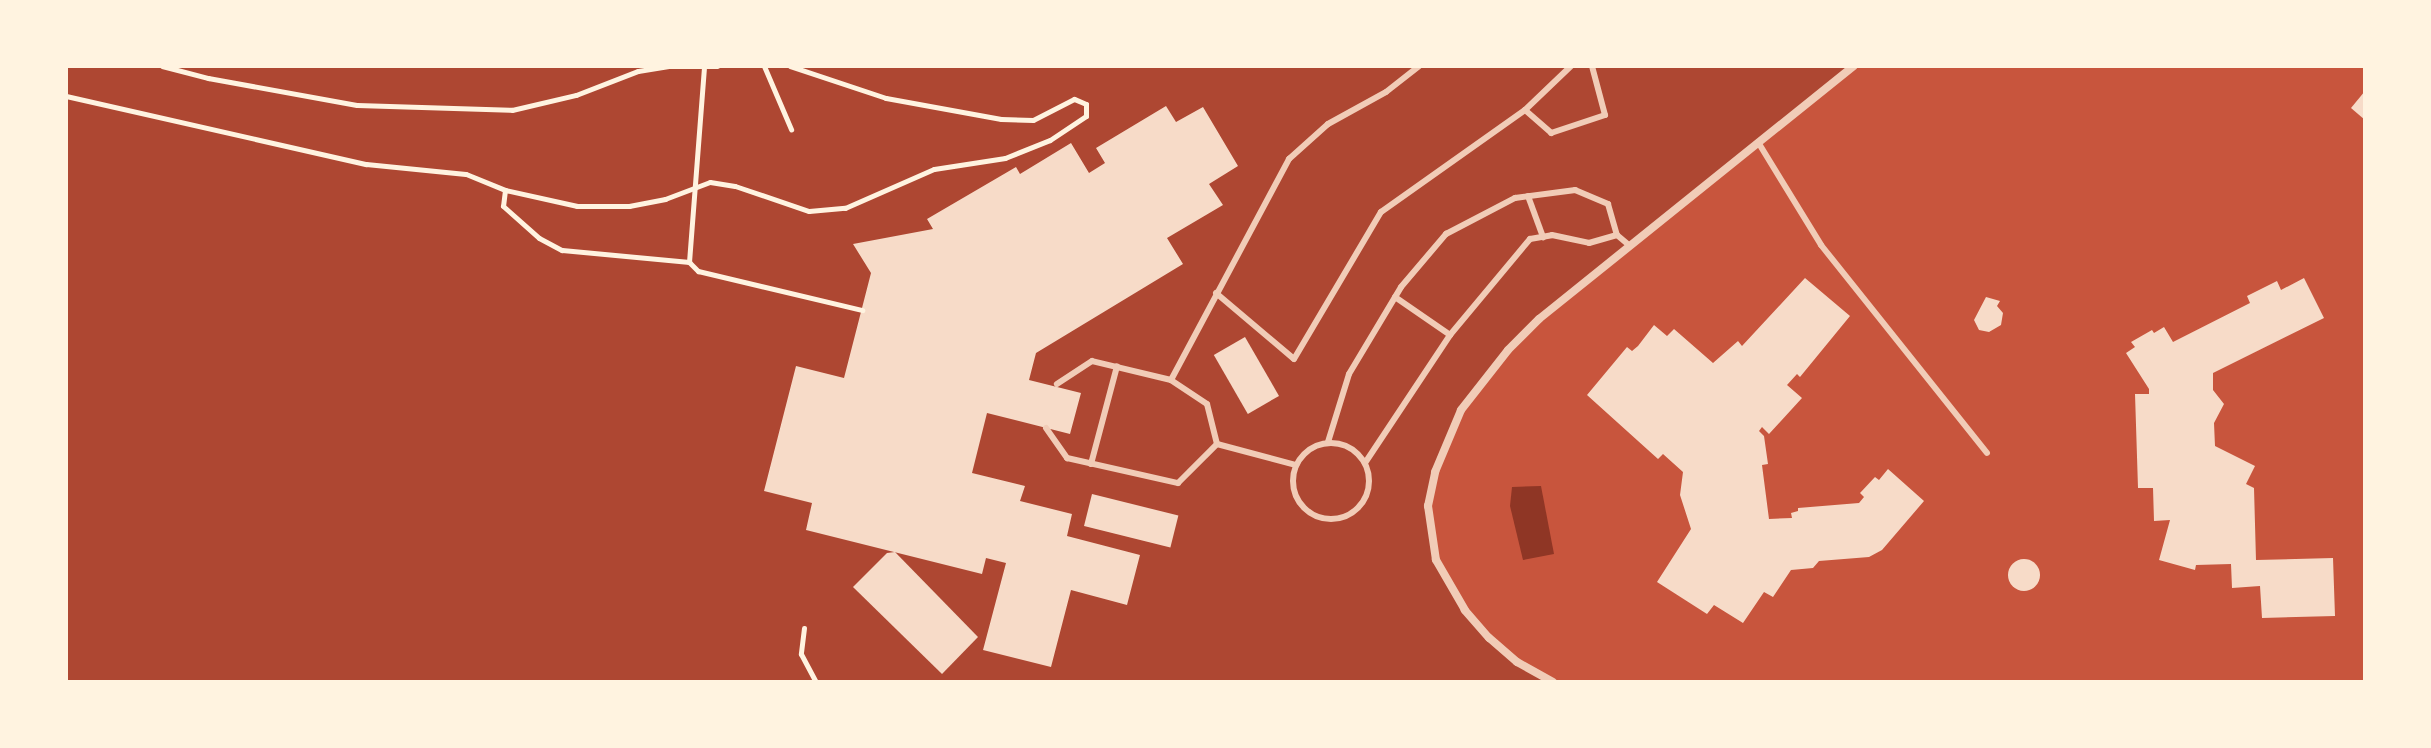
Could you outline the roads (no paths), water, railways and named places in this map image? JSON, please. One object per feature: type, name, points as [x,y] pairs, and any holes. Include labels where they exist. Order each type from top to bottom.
[{"type":"street","points":[[1553,682],[1517,662],[1465,610],[1436,560],[1428,506],[1435,472],[1461,410],[1482,381],[1539,319],[1854,66]]},
{"type":"lane","points":[[1171,380],[1289,159],[1328,124],[1386,92],[1419,66]]},
{"type":"lane","points":[[1216,293],[1294,359],[1381,212],[1525,110],[1571,66]]},
{"type":"lane","points":[[1525,110],[1551,133],[1605,115],[1592,66]]},
{"type":"lane","points":[[1758,142],[1821,245],[1987,453]]},
{"type":"lane","points":[[1328,442],[1349,374],[1395,297],[1446,234],[1515,198],[1575,190],[1608,204],[1617,235],[1630,246]]},
{"type":"lane","points":[[1528,196],[1543,237]]},
{"type":"lane","points":[[1365,463],[1450,335],[1530,239],[1543,237],[1589,243],[1617,235]]},
{"type":"lane","points":[[1395,297],[1450,335]]},
{"type":"lane","points":[[1057,384],[1092,361],[1171,380],[1207,404],[1217,444]]},
{"type":"lane","points":[[1091,464],[1117,366]]},
{"type":"lane","points":[[1046,428],[1067,458],[1178,483],[1217,444]]},
{"type":"lane","points":[[1328,442],[1347,446],[1365,463],[1369,486],[1357,509],[1333,519],[1308,512],[1299,503],[1294,491],[1296,465],[1312,447],[1328,442]]},
{"type":"lane","points":[[1217,444],[1296,465]]}]
